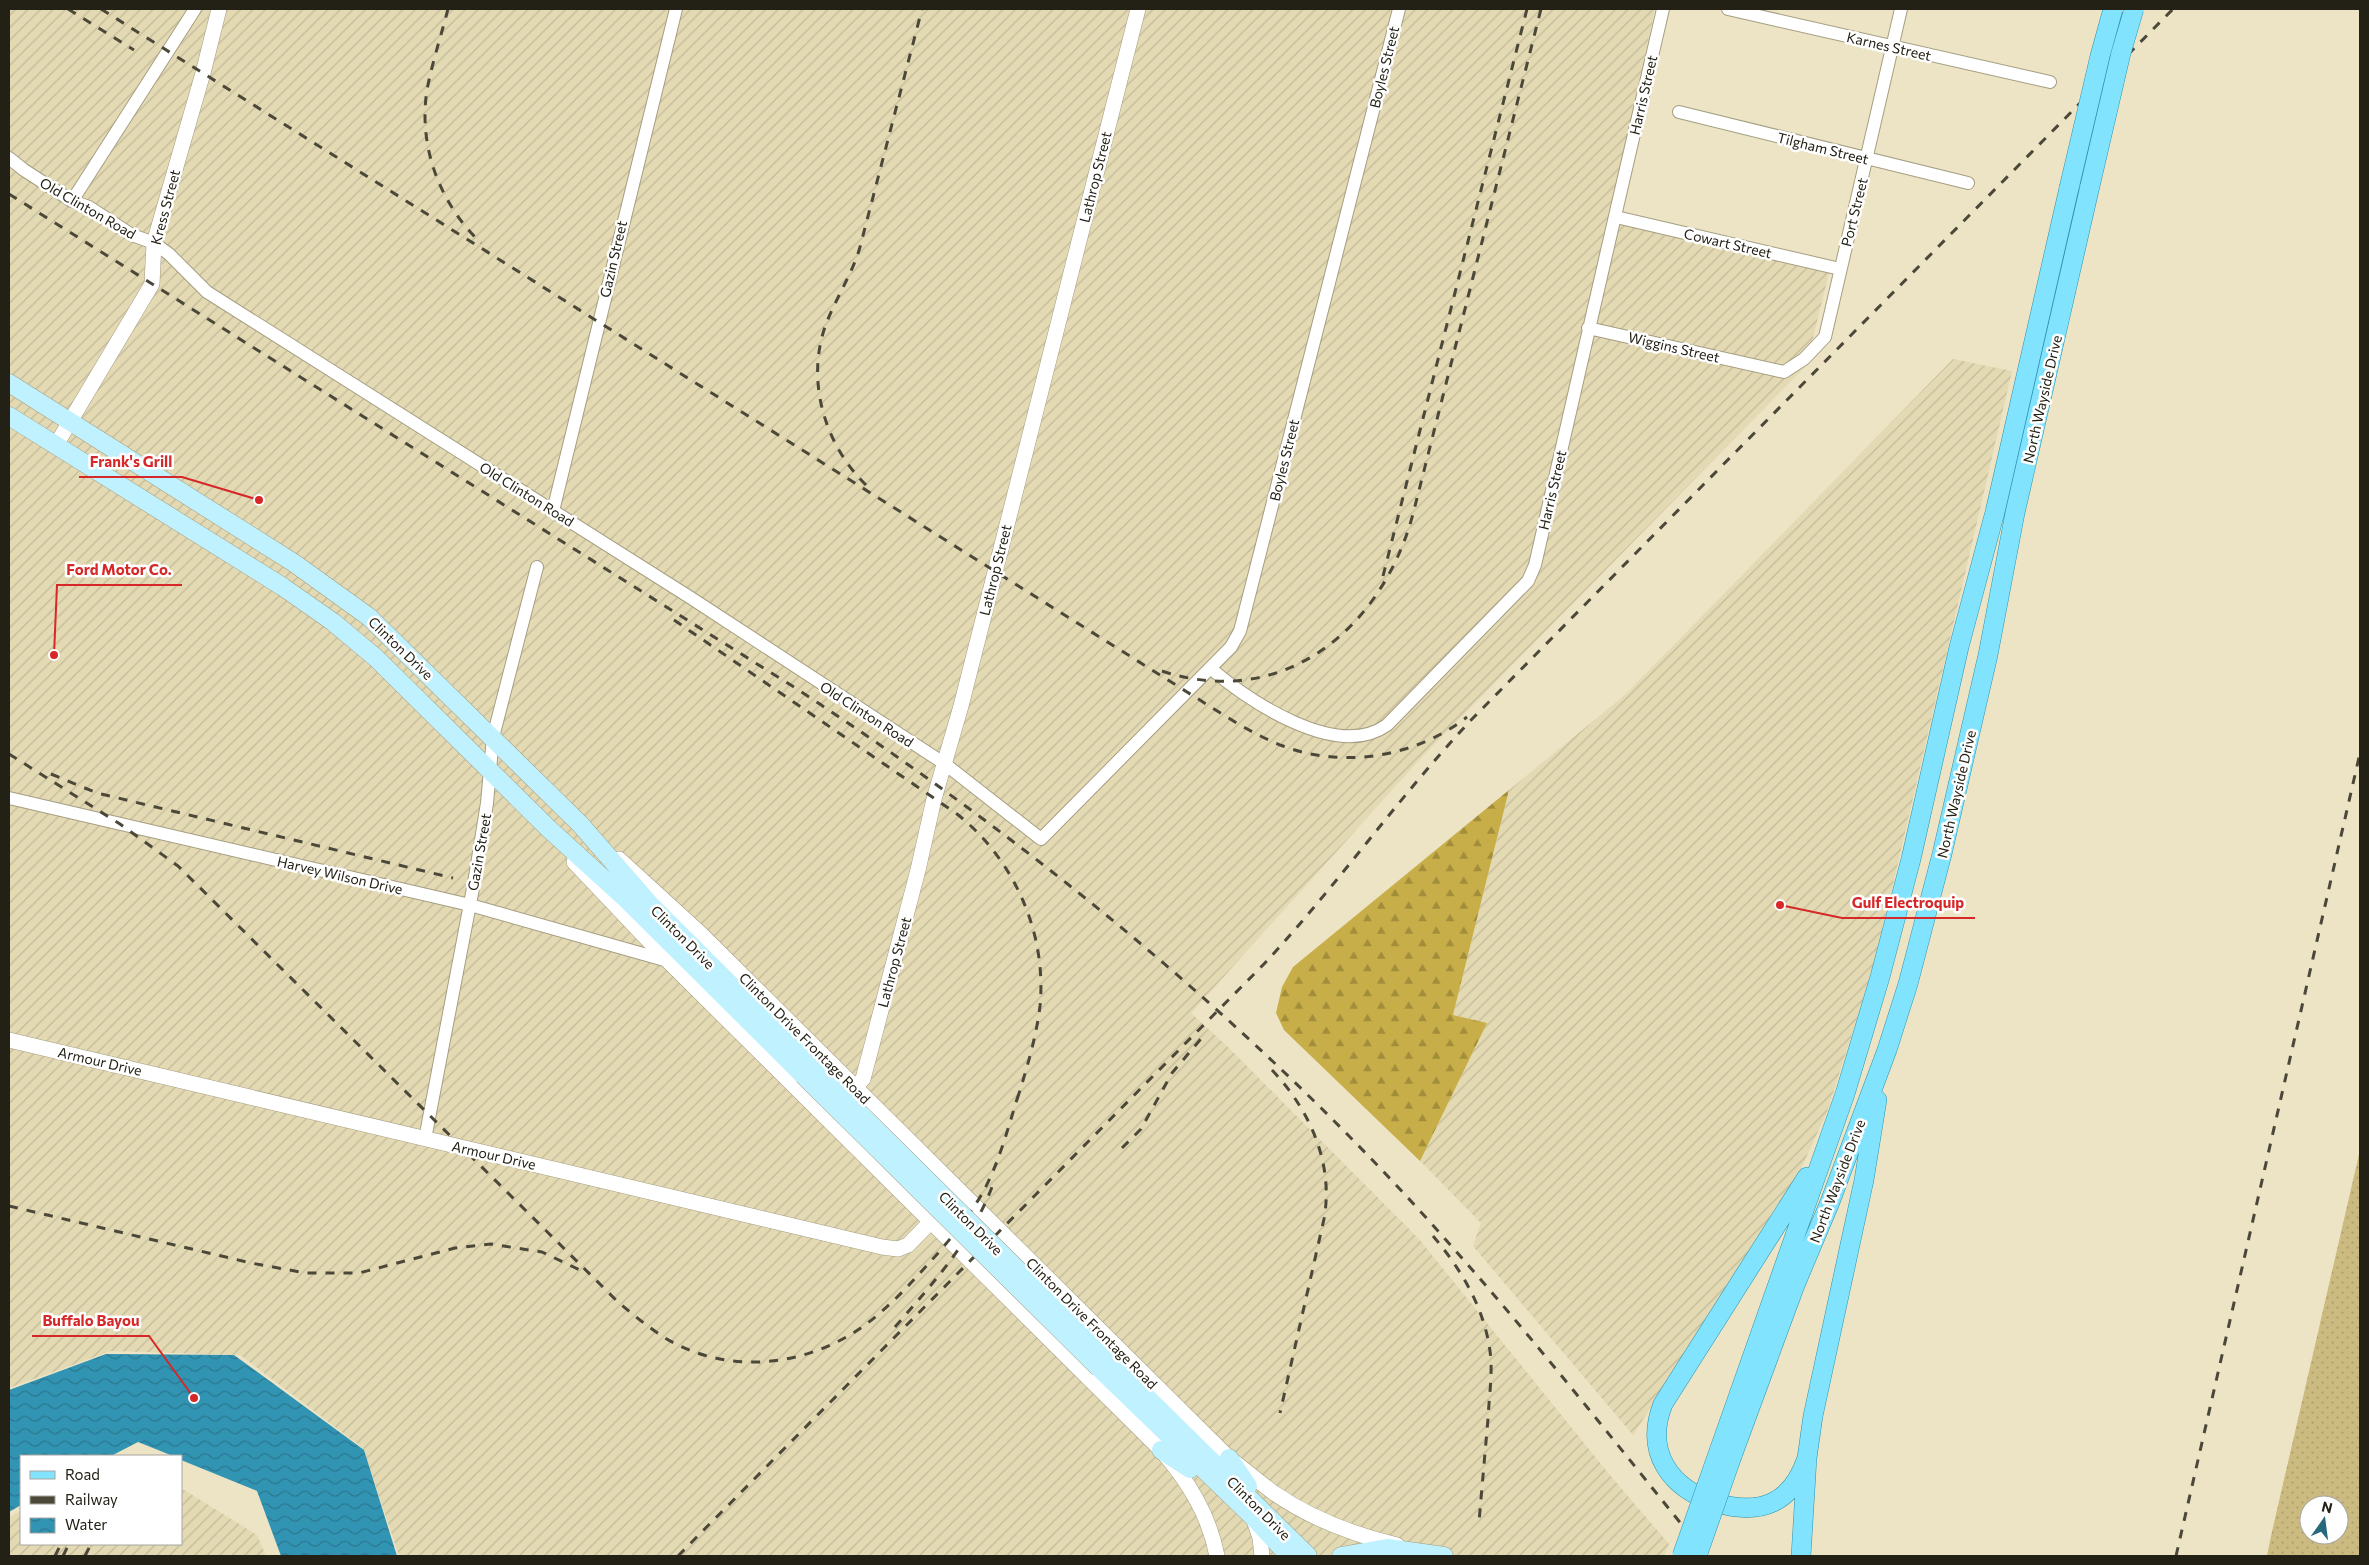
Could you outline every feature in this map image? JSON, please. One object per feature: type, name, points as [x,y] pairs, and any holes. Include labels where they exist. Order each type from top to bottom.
[{"type":"main road","name":"North Wayside Drive","points":[[1697,1556],[1726,1453],[1832,1130],[1896,920],[1959,647],[1995,512],[2100,56],[2113,9]]},
{"type":"main road","name":"North Wayside Drive","points":[[1682,1556],[1830,1202],[1887,1050],[1908,984],[1944,845],[1998,610],[2015,513],[2121,52],[2134,9]]},
{"type":"main road","name":"Clinton Drive","points":[[9,383],[243,530],[369,617],[580,824],[648,902],[808,1071]]},
{"type":"main road","name":"Clinton Drive","points":[[9,416],[283,587],[340,628],[376,658],[548,829],[626,899],[808,1071],[1104,1364],[1289,1556]]},
{"type":"main road","points":[[228,554],[243,530]]},
{"type":"main road","points":[[1801,1556],[1807,1458],[1813,1416],[1864,1180],[1887,1050]]},
{"type":"main road","points":[[1807,1458],[1798,1479],[1780,1499],[1760,1508],[1730,1506],[1701,1497],[1675,1480],[1661,1459],[1656,1435],[1656,1424],[1663,1404],[1806,1179],[1832,1130]]},
{"type":"main road","name":"Clinton Drive","points":[[1104,1364],[1308,1556]]},
{"type":"main road","points":[[1161,1450],[1234,1500]]},
{"type":"main road","points":[[1229,1458],[1273,1521]]},
{"type":"main road","points":[[1341,1556],[1387,1548],[1436,1554]]},
{"type":"street","points":[[72,201],[195,9]]},
{"type":"street","name":"Kress Street","points":[[56,445],[152,284],[154,243],[203,73],[219,9]]},
{"type":"street","name":"Gazin Street","points":[[553,510],[676,9]]},
{"type":"street","name":"Lathrop Street","points":[[826,1116],[863,1079],[1138,9]]},
{"type":"street","name":"Boyles Street","points":[[1041,839],[1230,647],[1243,622],[1399,9]]},
{"type":"street","name":"Harris Street","points":[[1210,668],[1233,688],[1298,724],[1351,736],[1372,734],[1387,725],[1528,581],[1534,565],[1663,9]]},
{"type":"street","name":"Karnes Street","points":[[1728,9],[2050,82]]},
{"type":"street","name":"Port Street","points":[[1759,366],[1784,372],[1804,359],[1825,337],[1900,9]]},
{"type":"street","name":"Tilgham Street","points":[[1679,112],[1968,183]]},
{"type":"street","name":"Old Clinton Road","points":[[9,158],[72,201],[89,207],[132,235],[154,243],[169,254],[207,292],[691,598],[944,764],[1041,839]]},
{"type":"street","name":"Cowart Street","points":[[1616,217],[1840,269]]},
{"type":"street","name":"Wiggins Street","points":[[1588,328],[1759,366]]},
{"type":"street","name":"Gazin Street","points":[[425,1139],[470,905],[490,772],[493,737],[536,567]]},
{"type":"street","name":"Harvey Wilson Drive","points":[[9,798],[470,905],[668,961]]},
{"type":"street","name":"Clinton Drive Frontage Road","points":[[580,824],[701,934],[854,1088],[1229,1458],[1275,1494],[1321,1519],[1378,1541],[1436,1554]]},
{"type":"street","points":[[548,829],[562,849],[668,961],[1161,1450],[1194,1492],[1206,1515],[1217,1556]]},
{"type":"street","name":"Armour Drive","points":[[9,1040],[882,1247],[898,1249],[908,1245],[960,1192]]},
{"type":"street","points":[[1254,1518],[1260,1538],[1262,1556]]},
{"type":"shaded area","points":[[9,9],[1655,9],[1609,221],[1829,273],[1806,366],[1421,758],[1191,1013],[1228,1047],[1419,1239],[1609,1474],[1669,1544],[1664,1556],[399,1556],[363,1448],[240,1355],[111,1351],[9,1388]]},
{"type":"shaded area","points":[[1953,359],[2012,371],[1875,962],[1827,1112],[1790,1193],[1633,1435],[1473,1246],[1481,1223],[1420,1161],[1487,1023],[1453,1015],[1509,790],[1625,695]]},
{"type":"shaded area","points":[[2360,1150],[2360,1556],[2267,1556],[2271,1536]]},
{"type":"shaded area","points":[[182,1489],[257,1535],[266,1556],[9,1556],[9,1517],[20,1512],[20,1545],[182,1545]]},
{"type":"green space","points":[[1509,790],[1453,1015],[1487,1023],[1420,1161],[1284,1030],[1276,1013],[1282,987],[1293,967]]},
{"type":"water","points":[[106,1354],[234,1355],[364,1450],[397,1556],[281,1556],[257,1491],[182,1460],[182,1455],[170,1455],[138,1442],[113,1455],[20,1455],[20,1506],[9,1512],[9,1390]]},
{"type":"railway","points":[[68,9],[134,50]]},
{"type":"railway","points":[[101,9],[1258,735],[1283,746],[1306,753],[1330,757],[1379,755],[1425,742],[1447,731],[1467,717]]},
{"type":"railway","points":[[448,9],[427,90],[426,132],[429,153],[435,173],[444,192],[454,211],[481,243]]},
{"type":"railway","points":[[866,485],[840,451],[830,432],[823,412],[819,391],[818,369],[820,348],[825,327],[853,267],[860,247],[922,9]]},
{"type":"railway","points":[[1383,576],[1527,9]]},
{"type":"railway","points":[[1162,671],[1206,680],[1248,680],[1286,669],[1321,651],[1352,625],[1378,593],[1398,555],[1413,514],[1541,9]]},
{"type":"railway","points":[[678,1556],[1263,965],[1317,904],[1446,747],[1474,717],[2173,9]]},
{"type":"railway","points":[[9,194],[797,689],[958,800],[1036,859],[1112,920],[1259,1048],[1397,1186],[1517,1322],[1707,1556]]},
{"type":"railway","points":[[674,620],[957,814],[977,832],[995,853],[1010,875],[1032,925],[1041,979],[1040,1006],[1036,1031],[1016,1103]]},
{"type":"railway","points":[[2176,1556],[2360,753]]},
{"type":"railway","points":[[9,754],[120,824],[178,866],[617,1301],[659,1334],[689,1350],[715,1358],[741,1362],[793,1358],[818,1350],[842,1339],[865,1325],[887,1307],[914,1280],[946,1244],[969,1214],[983,1192],[994,1169],[1018,1096]]},
{"type":"railway","points":[[51,774],[97,793],[453,878]]},
{"type":"railway","points":[[1122,1148],[1141,1129],[1172,1073],[1205,1034]]},
{"type":"railway","points":[[1272,1070],[1298,1102],[1308,1120],[1322,1158],[1326,1198],[1324,1219],[1280,1413]]},
{"type":"railway","points":[[895,1327],[937,1278],[962,1244],[992,1187]]},
{"type":"railway","points":[[9,1206],[251,1263],[306,1273],[359,1273],[455,1248],[491,1244],[542,1252],[582,1271]]},
{"type":"railway","points":[[1433,1236],[1453,1262],[1470,1289],[1482,1319],[1490,1351],[1488,1419],[1479,1522]]},
{"type":"railway","points":[[55,1556],[60,1545]]},
{"type":"railway","points":[[63,1556],[68,1545]]},
{"type":"railway","points":[[85,1556],[90,1545]]},
{"type":"place","name":"Frank's Grill","points":[[259,500]]},
{"type":"place","name":"Ford Motor Co.","points":[[54,655]]},
{"type":"place","name":"Gulf Electroquip","points":[[1780,905]]},
{"type":"place","name":"Buffalo Bayou","points":[[194,1398]]}]
